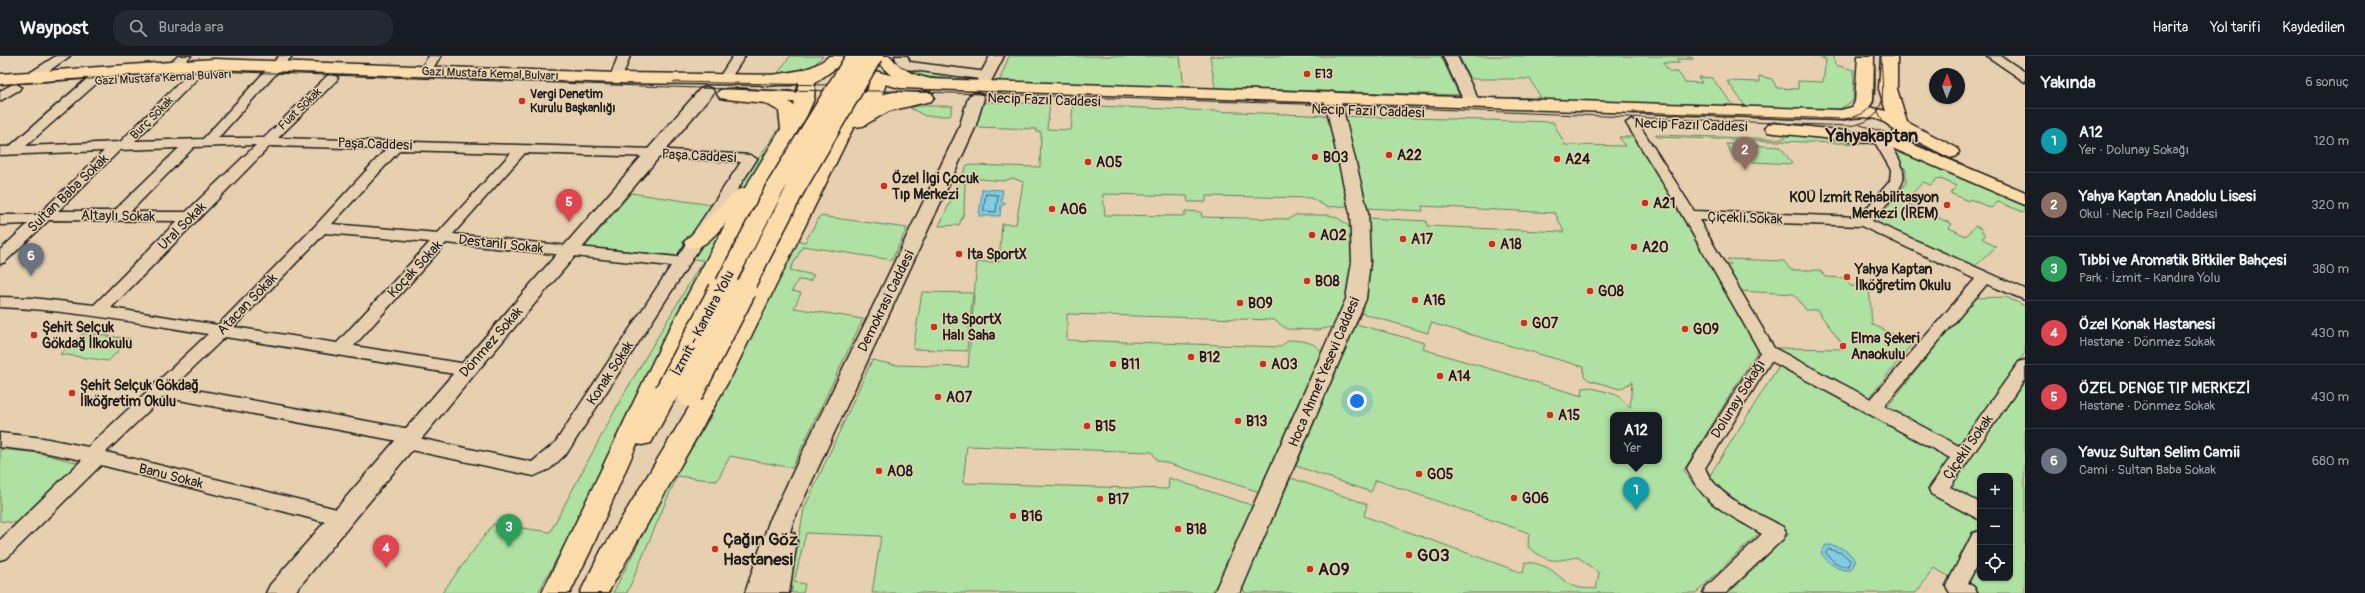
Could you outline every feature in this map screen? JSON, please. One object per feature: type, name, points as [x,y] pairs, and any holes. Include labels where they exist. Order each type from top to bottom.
[{"type":"main road","points":[[571,562],[651,386],[758,180],[791,127],[805,98],[805,88],[813,77],[829,67],[838,56]]},
{"type":"main road","points":[[767,81],[803,76],[838,56]]},
{"type":"main road","points":[[845,56],[860,61],[868,61],[881,57]]},
{"type":"main road","name":"İzmit - Kandıra Yolu","points":[[594,593],[607,566],[678,393],[775,188],[856,56]]},
{"type":"main road","points":[[1864,56],[1864,102],[1862,107],[1844,119],[1848,126],[1858,133],[1932,158],[2025,199]]},
{"type":"main road","points":[[1879,139],[1898,138],[1902,135],[1903,131],[1888,89],[1889,56]]},
{"type":"main road","points":[[607,566],[720,375],[838,139],[863,103],[877,91],[878,82],[875,76],[881,57]]},
{"type":"main road","points":[[881,57],[896,74],[913,81],[928,91]]},
{"type":"main road","name":"İzmit - Kandıra Yolu","points":[[556,593],[571,562],[678,393],[796,188],[881,57]]},
{"type":"main road","name":"Gazi Mustafa Kemal Bulvarı","points":[[0,79],[214,64],[616,78],[725,86],[805,98],[814,104],[834,107],[846,107],[863,103]]},
{"type":"main road","name":"Gazi Mustafa Kemal Bulvarı","points":[[8,87],[195,74],[277,66],[332,78],[706,92],[725,86],[767,81],[796,80],[813,77],[825,72],[849,69],[866,72],[875,76]]},
{"type":"main road","name":"Necip Fazıl Caddesi","points":[[875,76],[928,91]]},
{"type":"main road","points":[[725,86],[779,102],[788,110],[791,127]]},
{"type":"main road","name":"Necip Fazıl Caddesi","points":[[863,103],[928,91],[982,87],[1333,103],[1632,123],[1794,128],[1879,139]]},
{"type":"main road","points":[[838,139],[868,114],[928,91]]},
{"type":"main road","name":"Necip Fazıl Caddesi","points":[[1333,103],[1472,103],[1822,115],[1851,113],[1878,114],[1897,117],[1972,164],[2025,187]]},
{"type":"main road","points":[[791,127],[802,118],[822,116],[836,119],[841,124],[838,139]]},
{"type":"main road","points":[[694,242],[758,180]]},
{"type":"street","points":[[32,77],[64,56]]},
{"type":"street","points":[[172,67],[185,56]]},
{"type":"street","points":[[424,72],[435,56]]},
{"type":"street","points":[[616,78],[624,56]]},
{"type":"street","points":[[725,86],[739,56]]},
{"type":"street","points":[[901,56],[901,60],[906,65],[982,87]]},
{"type":"street","name":"Demokrasi Caddesi","points":[[792,503],[967,128],[982,87],[997,56]]},
{"type":"street","points":[[1450,56],[1472,103]]},
{"type":"street","points":[[1993,56],[2025,78]]},
{"type":"street","points":[[208,141],[277,66]]},
{"type":"street","name":"Burç Sokak","points":[[121,145],[195,74]]},
{"type":"street","name":"Fuat Sokak","points":[[267,141],[332,78]]},
{"type":"street","points":[[6,151],[92,81]]},
{"type":"street","points":[[0,97],[8,87]]},
{"type":"street","name":"Dönmez Sokak","points":[[279,593],[408,439],[706,92]]},
{"type":"street","name":"Hoca Ahmet Yesevi Caddesi","points":[[1230,589],[1356,299],[1361,256],[1359,213],[1333,103]]},
{"type":"street","name":"Dolunay Sokağı","points":[[1632,123],[1689,215],[1768,352],[1696,468],[1698,477],[1707,489],[1724,502],[1776,533],[1713,593]]},
{"type":"street","points":[[1863,222],[1897,182],[1898,170],[1879,139]]},
{"type":"street","name":"Paşa Caddesi","points":[[6,151],[208,141],[267,141],[654,153],[750,159]]},
{"type":"street","name":"Ural Sokak","points":[[98,311],[267,141]]},
{"type":"street","points":[[119,216],[192,142]]},
{"type":"street","name":"Sultan Baba Sokak","points":[[0,258],[121,145]]},
{"type":"street","name":"Atacan Sokak","points":[[0,552],[159,390],[220,332],[322,228],[397,145]]},
{"type":"street","name":"Koçak Sokak","points":[[340,351],[444,238],[521,150]]},
{"type":"street","name":"Konak Sokak","points":[[159,390],[408,439],[534,469],[544,464],[561,448],[694,242],[750,159]]},
{"type":"street","name":"Çiçekli Sokak","points":[[1689,215],[1863,222],[2025,295]]},
{"type":"street","name":"Altaylı Sokak","points":[[0,220],[44,217],[190,217]]},
{"type":"street","name":"Destanlı Sokak","points":[[322,228],[444,238],[681,262]]},
{"type":"street","points":[[1873,408],[1985,277]]},
{"type":"street","points":[[0,302],[32,303],[98,311],[220,332],[467,370]]},
{"type":"street","points":[[1768,352],[1962,456]]},
{"type":"street","name":"Çiçekli Sokak","points":[[1977,510],[1938,489],[2025,366]]},
{"type":"street","name":"Banu Sokak","points":[[0,440],[43,445],[94,456],[341,518]]},
{"type":"street","points":[[758,593],[777,532],[792,503]]},
{"type":"street","points":[[776,593],[792,503]]},
{"type":"street","points":[[1968,593],[1956,586],[1977,545]]},
{"type":"green space","points":[[790,56],[823,56],[811,68],[776,76]]},
{"type":"green space","points":[[1009,56],[1180,56],[1184,87],[999,82]]},
{"type":"green space","points":[[1210,56],[1441,56],[1459,95],[1215,88]]},
{"type":"green space","points":[[1459,56],[1691,56],[1693,59],[1677,59],[1680,63],[1663,63],[1670,72],[1678,72],[1685,82],[1702,83],[1698,77],[1712,78],[1735,107],[1746,107],[1727,81],[1760,82],[1759,76],[1772,79],[1777,88],[1798,89],[1798,81],[1823,82],[1826,59],[1814,56],[1834,56],[1835,65],[1854,70],[1853,101],[1840,109],[1821,110],[1480,100],[1479,97],[1541,98],[1530,79],[1470,79]]},
{"type":"green space","points":[[898,61],[976,77],[974,80],[910,76],[894,62]]},
{"type":"green space","points":[[984,102],[1050,104],[1047,129],[1071,130],[1073,105],[1331,116],[1351,200],[1346,206],[1327,207],[1311,198],[1206,196],[1206,202],[1188,202],[1187,196],[1103,194],[1105,215],[1185,216],[1185,211],[1201,212],[1202,217],[1289,219],[1295,215],[1329,215],[1338,218],[1351,228],[1353,255],[1348,297],[1336,326],[1318,330],[1287,329],[1274,320],[1067,314],[1067,340],[1280,347],[1289,340],[1308,342],[1316,346],[1324,354],[1260,492],[1157,460],[1152,452],[967,446],[963,483],[1168,489],[1169,478],[1254,506],[1219,584],[1209,593],[872,593],[881,536],[806,533],[794,582],[805,584],[803,593],[792,593],[792,575],[804,509],[872,360],[896,365],[968,367],[977,262],[999,262],[1002,224],[1016,224],[1023,182],[1013,178],[1003,181],[970,178],[965,183],[964,213],[959,225],[939,226],[967,165],[1040,167],[1041,132],[1037,132],[1036,129],[976,127]]},
{"type":"green space","points":[[918,106],[953,106],[950,116],[925,116],[910,108]]},
{"type":"green space","points":[[1341,116],[1553,122],[1565,145],[1625,146],[1619,137],[1642,137],[1762,343],[1684,470],[1691,481],[1708,498],[1729,512],[1762,530],[1696,593],[1245,593],[1243,588],[1253,559],[1291,478],[1367,504],[1364,516],[1523,573],[1525,562],[1542,565],[1575,587],[1596,589],[1599,573],[1578,557],[1562,560],[1546,559],[1528,547],[1529,533],[1376,480],[1371,492],[1296,466],[1356,324],[1425,343],[1423,349],[1582,396],[1583,388],[1589,387],[1617,395],[1630,407],[1632,382],[1620,389],[1589,380],[1584,376],[1584,367],[1431,323],[1428,333],[1361,313],[1368,278],[1369,242],[1367,218],[1426,221],[1427,226],[1564,232],[1555,213],[1422,206],[1423,211],[1366,208]]},
{"type":"green space","points":[[784,121],[784,126],[748,184],[732,198]]},
{"type":"green space","points":[[1655,135],[1781,139],[1791,135],[1854,140],[1866,144],[1657,137]]},
{"type":"green space","points":[[1726,144],[1781,147],[1792,164],[1736,161]]},
{"type":"green space","points":[[1893,147],[2025,204],[2025,211],[2023,212],[1998,202],[1991,208],[1970,199],[1968,201],[1950,193],[1957,186],[1938,178],[1931,185],[1923,182],[1904,202],[1952,224],[1949,228],[1966,236],[1975,226],[1980,228],[1985,236],[1982,238],[1996,247],[1974,267],[1875,223],[1906,183],[1906,170],[1892,150]]},
{"type":"green space","points":[[631,193],[712,205],[678,256],[585,247]]},
{"type":"green space","points":[[739,209],[586,505],[538,593],[442,593],[493,524],[550,532],[621,399],[703,260],[692,259],[700,246]]},
{"type":"green space","points":[[820,216],[907,228],[892,260],[803,246],[790,270],[814,275],[810,281],[798,280],[792,291],[801,293],[794,308],[863,319],[792,468],[730,456],[717,481],[677,476],[627,593],[613,593],[659,503],[711,416],[796,244],[799,241],[805,242]]},
{"type":"green space","points":[[1727,259],[1784,261],[1791,270],[1820,270],[1825,277],[1844,278],[1851,286],[1869,286],[1872,324],[1912,344],[1869,398],[1780,352],[1777,348],[1846,349],[1817,310],[1806,310],[1794,294],[1740,291],[1724,265],[1731,265]]},
{"type":"green space","name":"Ita SportX Halı Saha","points":[[922,292],[973,293],[967,351],[913,349]]},
{"type":"green space","points":[[2006,297],[2025,306],[2025,353],[1958,449],[1884,411],[1974,298]]},
{"type":"green space","points":[[84,333],[131,339],[108,361],[60,354]]},
{"type":"green space","points":[[1780,364],[1952,456],[1927,489],[1977,515],[1977,581],[2013,581],[2013,473],[1977,473],[1977,504],[1949,489],[2025,381],[2025,593],[1979,593],[1934,568],[1916,593],[1729,593],[1789,534],[1731,500],[1713,483],[1710,475]]},
{"type":"green space","points":[[0,449],[39,453],[79,463],[16,523],[0,521]]},
{"type":"water","points":[[982,189],[1003,190],[1001,201],[1006,203],[1001,206],[1000,216],[979,216]]},
{"type":"water","points":[[1826,545],[1839,547],[1850,554],[1856,561],[1851,570],[1838,568],[1827,560],[1821,553]]},
{"type":"tram line","points":[[1878,111],[1883,92],[1881,56]]},
{"type":"tram line","points":[[1633,112],[1844,119],[1864,113],[1870,108],[1875,95],[1875,66]]},
{"type":"tram line","points":[[0,85],[212,71],[756,90],[886,91],[1334,105],[1848,126],[1862,123],[1872,118],[1878,111]]},
{"type":"tram line","points":[[673,82],[829,85]]},
{"type":"tram line","points":[[1878,111],[1883,122],[1895,131]]},
{"type":"tram line","points":[[1860,125],[1901,137],[1963,164]]},
{"type":"place","name":"E13","points":[[1307,74]]},
{"type":"place","name":"Vergi Denetim Kurulu Başkanlığı","points":[[522,101]]},
{"type":"place","name":"A22","points":[[1389,155]]},
{"type":"place","name":"B03","points":[[1315,157]]},
{"type":"place","name":"A24","points":[[1557,159]]},
{"type":"place","name":"A05","points":[[1088,162]]},
{"type":"place","name":"Yahya Kaptan Anadolu Lisesi","points":[[1745,170]]},
{"type":"place","name":"Özel İlgi Çocuk Tıp Merkezi","points":[[884,186]]},
{"type":"place","name":"A21","points":[[1645,203]]},
{"type":"place","name":"KOÜ İzmit Rehabilitasyon Merkezi (İREM)","points":[[1947,205]]},
{"type":"place","name":"A06","points":[[1052,209]]},
{"type":"place","name":"ÖZEL DENGE TIP MERKEZİ","points":[[569,222]]},
{"type":"place","name":"A02","points":[[1312,235]]},
{"type":"place","name":"A17","points":[[1403,239]]},
{"type":"place","name":"A18","points":[[1492,244]]},
{"type":"place","name":"A20","points":[[1634,247]]},
{"type":"place","name":"Ita SportX","points":[[959,254]]},
{"type":"place","name":"Yavuz Sultan Selim Camii","points":[[31,276]]},
{"type":"place","name":"Yahya Kaptan İlköğretim Okulu","points":[[1847,277]]},
{"type":"place","name":"B08","points":[[1307,281]]},
{"type":"place","name":"G08","points":[[1590,291]]},
{"type":"place","name":"A16","points":[[1415,300]]},
{"type":"place","name":"B09","points":[[1240,303]]},
{"type":"place","name":"G07","points":[[1524,323]]},
{"type":"place","name":"Ita SportX Halı Saha","points":[[934,327]]},
{"type":"place","name":"G09","points":[[1685,329]]},
{"type":"place","name":"Şehit Selçuk Gökdağ İlkokulu","points":[[34,335]]},
{"type":"place","name":"Elma Şekeri Anaokulu","points":[[1843,346]]},
{"type":"place","name":"B12","points":[[1191,357]]},
{"type":"place","name":"B11","points":[[1113,364]]},
{"type":"place","name":"A03","points":[[1263,364]]},
{"type":"place","name":"A14","points":[[1440,376]]},
{"type":"place","name":"Şehit Selçuk Gökdağ İlköğretim Okulu","points":[[72,393]]},
{"type":"place","name":"A07","points":[[938,397]]},
{"type":"place","name":"A15","points":[[1550,415]]},
{"type":"place","name":"B13","points":[[1238,421]]},
{"type":"place","name":"B15","points":[[1087,426]]},
{"type":"place","name":"A08","points":[[879,471]]},
{"type":"place","name":"G05","points":[[1419,474]]},
{"type":"place","name":"G06","points":[[1514,498]]},
{"type":"place","name":"B17","points":[[1100,499]]},
{"type":"place","name":"A12","points":[[1636,510]]},
{"type":"place","name":"B16","points":[[1013,516]]},
{"type":"place","name":"B18","points":[[1178,529]]},
{"type":"place","name":"Tıbbi ve Aromatik Bitkiler Bahçesi","points":[[509,547]]},
{"type":"place","name":"Çağın Göz Hastanesi","points":[[715,549]]},
{"type":"place","name":"G03","points":[[1409,555]]},
{"type":"place","name":"Özel Konak Hastanesi","points":[[386,568]]},
{"type":"place","name":"A09","points":[[1310,569]]},
{"type":"district","name":"Yahyakaptan","points":[[1872,136]]}]
